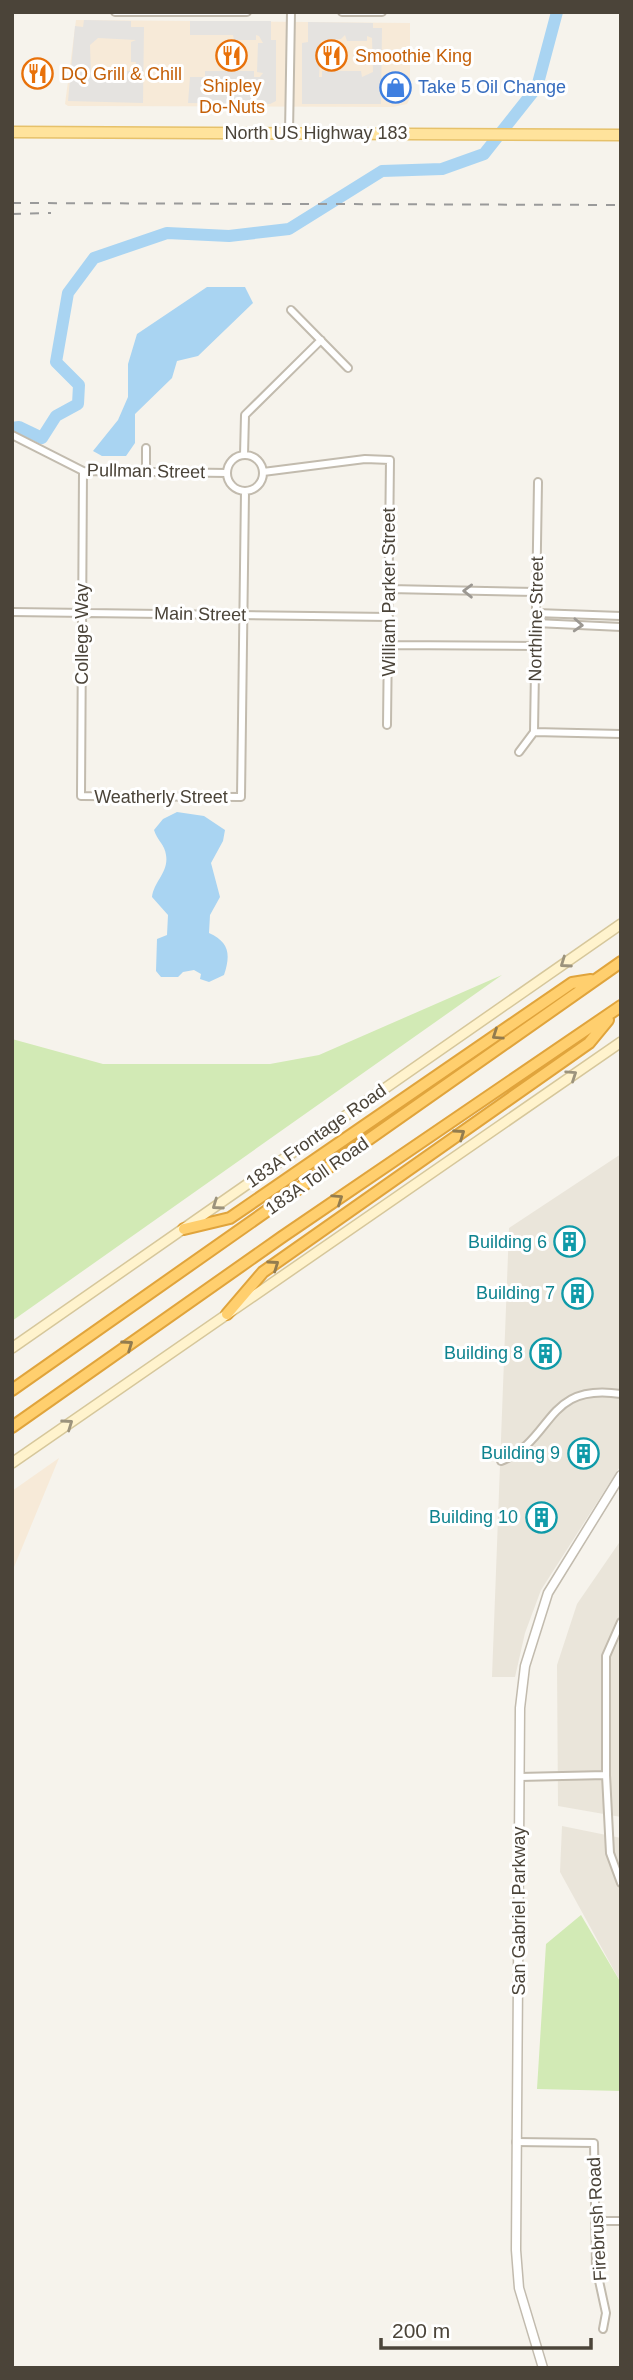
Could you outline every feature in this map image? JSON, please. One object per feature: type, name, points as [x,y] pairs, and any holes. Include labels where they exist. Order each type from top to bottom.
[{"type":"highway","name":"183A Toll Road","points":[[12,1390],[621,962]]},
{"type":"highway","points":[[184,1229],[230,1218],[572,983],[597,978]]},
{"type":"highway","points":[[227,1314],[263,1272],[589,1043],[618,1008]]},
{"type":"highway","name":"183A Toll Road","points":[[12,1427],[282,1237],[618,1008]]},
{"type":"main road","name":"North US Highway 183","points":[[12,132],[621,135]]},
{"type":"main road","name":"183A Frontage Road","points":[[12,1348],[621,924]]},
{"type":"main road","points":[[12,1463],[621,1042]]},
{"type":"street","points":[[116,12],[247,12]]},
{"type":"street","points":[[289,133],[291,12]]},
{"type":"street","points":[[342,12],[382,12]]},
{"type":"street","points":[[291,310],[348,368]]},
{"type":"street","points":[[244,455],[245,415],[321,340]]},
{"type":"street","name":"Pullman Street","points":[[12,435],[83,471],[227,473]]},
{"type":"street","points":[[146,448],[146,473]]},
{"type":"street","points":[[244,455],[259,461],[263,472],[259,484],[245,491],[232,486],[227,473],[233,459],[244,455]]},
{"type":"street","name":"William Parker Street","points":[[263,472],[365,459],[390,460],[387,725]]},
{"type":"street","name":"College Way","points":[[81,796],[83,471]]},
{"type":"street","name":"Northline Street","points":[[534,732],[538,482]]},
{"type":"street","points":[[243,614],[245,491]]},
{"type":"street","points":[[389,589],[536,592]]},
{"type":"street","name":"Main Street","points":[[12,612],[388,617]]},
{"type":"street","points":[[536,613],[621,616]]},
{"type":"street","name":"Weatherly Street","points":[[81,796],[241,797],[243,614]]},
{"type":"street","points":[[536,623],[621,627]]},
{"type":"street","points":[[388,645],[535,646]]},
{"type":"street","points":[[519,752],[534,732],[621,734]]},
{"type":"street","points":[[501,1461],[530,1444],[549,1415],[566,1401],[589,1393],[621,1394]]},
{"type":"street","name":"San Gabriel Parkway","points":[[543,2368],[519,2288],[516,2250],[520,1708],[525,1666],[535,1625],[564,1565],[621,1475]]},
{"type":"street","points":[[621,1622],[606,1656],[606,1775],[610,1853],[621,1883]]},
{"type":"street","points":[[519,1777],[606,1775]]},
{"type":"street","name":"Firebrush Road","points":[[516,2142],[594,2143],[596,2267],[606,2313],[603,2329]]},
{"type":"street","points":[[596,2221],[621,2221]]},
{"type":"shaded area","points":[[76,20],[410,23],[410,98],[407,104],[393,107],[68,106],[65,104]]},
{"type":"shaded area","points":[[84,20],[131,21],[131,27],[144,27],[143,103],[68,101],[75,26],[83,27]],"holes":[[[98,38],[136,40],[131,42],[131,62],[136,62],[134,77],[131,76],[131,71],[102,71],[102,76],[91,75],[90,45]]]},
{"type":"shaded area","points":[[190,21],[271,21],[271,40],[276,40],[276,101],[270,104],[188,103],[190,77],[205,77],[205,71],[254,71],[254,77],[260,77],[263,73],[257,72],[258,43],[263,43],[259,36],[256,35],[256,40],[234,40],[233,35],[190,35]]},
{"type":"shaded area","points":[[308,22],[373,23],[373,28],[382,28],[381,104],[302,104],[302,43],[308,42]],"holes":[[[345,35],[347,41],[367,41],[367,36],[372,38],[373,72],[362,77],[361,71],[322,71],[322,77],[319,77],[321,41],[341,39]]]},
{"type":"shaded area","points":[[621,1154],[621,1465],[541,1590],[525,1633],[515,1677],[492,1677],[509,1228]]},
{"type":"shaded area","points":[[59,1458],[12,1572],[12,1491]]},
{"type":"shaded area","points":[[621,1540],[621,1817],[558,1806],[557,1665],[577,1604]]},
{"type":"shaded area","points":[[562,1826],[621,1838],[621,1983],[560,1872]]},
{"type":"green space","points":[[502,975],[12,1321],[12,1039],[103,1064],[270,1064],[319,1055]]},
{"type":"green space","points":[[581,1915],[621,1983],[621,2091],[537,2089],[546,1944]]},
{"type":"water","points":[[207,287],[245,287],[253,303],[198,356],[177,361],[172,378],[135,414],[135,443],[126,456],[102,456],[93,451],[118,420],[128,397],[128,364],[137,334]]},
{"type":"water","points":[[177,812],[204,816],[225,830],[223,841],[211,863],[220,897],[210,915],[209,933],[221,940],[228,955],[224,975],[209,982],[200,979],[201,974],[194,970],[183,972],[178,977],[161,977],[156,971],[157,939],[167,935],[168,915],[152,897],[166,861],[164,848],[154,830],[163,819]]},
{"type":"waterway","points":[[12,428],[19,427],[42,438],[56,416],[78,404],[79,385],[56,362],[68,293],[94,258],[167,233],[229,236],[289,229],[382,171],[442,169],[484,154],[537,87],[557,12]]},
{"type":"railway","points":[[12,203],[621,205]]},
{"type":"railway","points":[[12,214],[51,213]]},
{"type":"place","name":"Shipley Do-Nuts","points":[[232,55]]},
{"type":"place","name":"Smoothie King","points":[[332,56]]},
{"type":"place","name":"DQ Grill & Chill","points":[[38,74]]},
{"type":"place","name":"Take 5 Oil Change","points":[[395,87]]},
{"type":"place","name":"Building 6","points":[[570,1242]]},
{"type":"place","name":"Building 7","points":[[578,1293]]},
{"type":"place","name":"Building 8","points":[[546,1353]]},
{"type":"place","name":"Building 9","points":[[583,1453]]},
{"type":"place","name":"Building 10","points":[[541,1517]]}]
